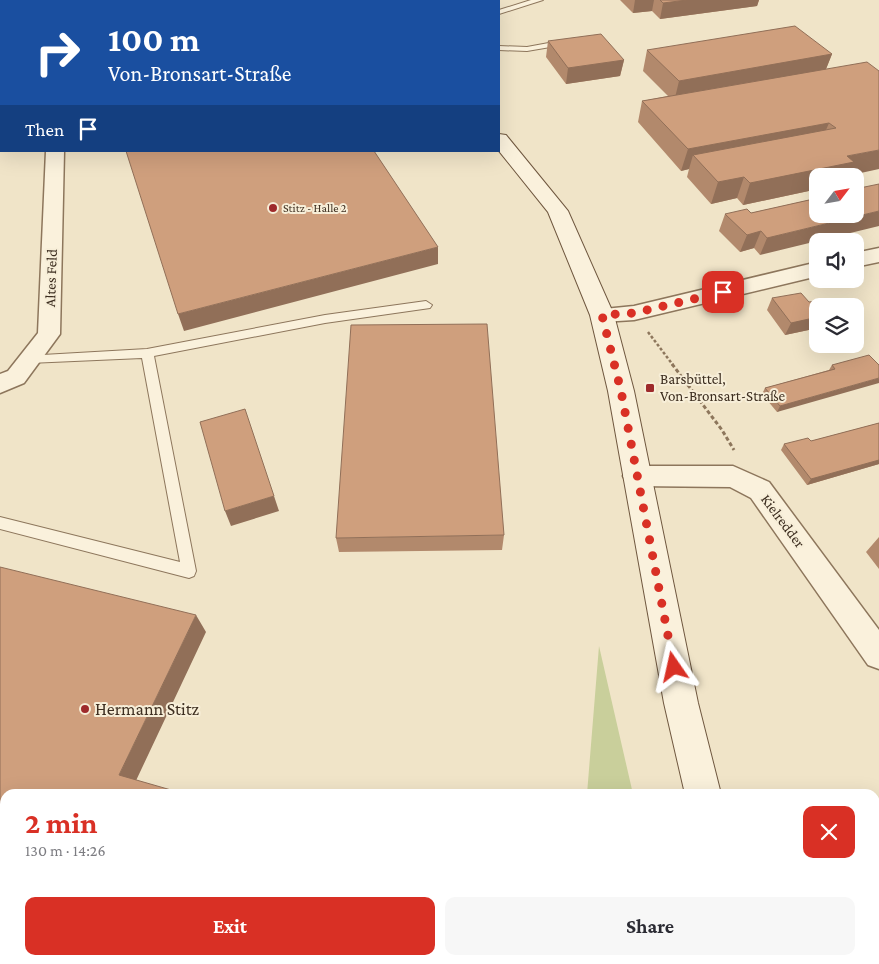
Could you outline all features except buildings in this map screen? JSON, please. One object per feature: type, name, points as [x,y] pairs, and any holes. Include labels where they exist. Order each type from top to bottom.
[{"type":"main road","points":[[500,140],[558,212],[602,315],[621,391],[681,703],[702,789]]},
{"type":"street","name":"Altes Feld","points":[[0,384],[16,377],[49,334],[55,152]]},
{"type":"street","points":[[864,258],[879,255]]},
{"type":"street","points":[[602,315],[634,313],[809,271]]},
{"type":"street","name":"Kielredder","points":[[636,476],[733,477],[760,490],[879,655]]},
{"type":"lane","points":[[500,12],[539,0]]},
{"type":"lane","points":[[500,48],[527,49],[566,42]]},
{"type":"lane","points":[[30,360],[147,353],[325,319],[426,305]]},
{"type":"lane","points":[[0,523],[189,571],[147,353]]},
{"type":"path","points":[[634,313],[722,430],[760,490]]},
{"type":"green space","points":[[599,646],[632,789],[587,789]]},
{"type":"place","name":"Stitz - Halle 2","points":[[273,208]]},
{"type":"place","name":"Barsbüttel, Von-Bronsart-Straße","points":[[650,388]]},
{"type":"place","name":"Hermann Stitz","points":[[85,709]]},
{"type":"route","points":[[674,667],[621,391],[602,315],[634,313],[723,292]]}]
